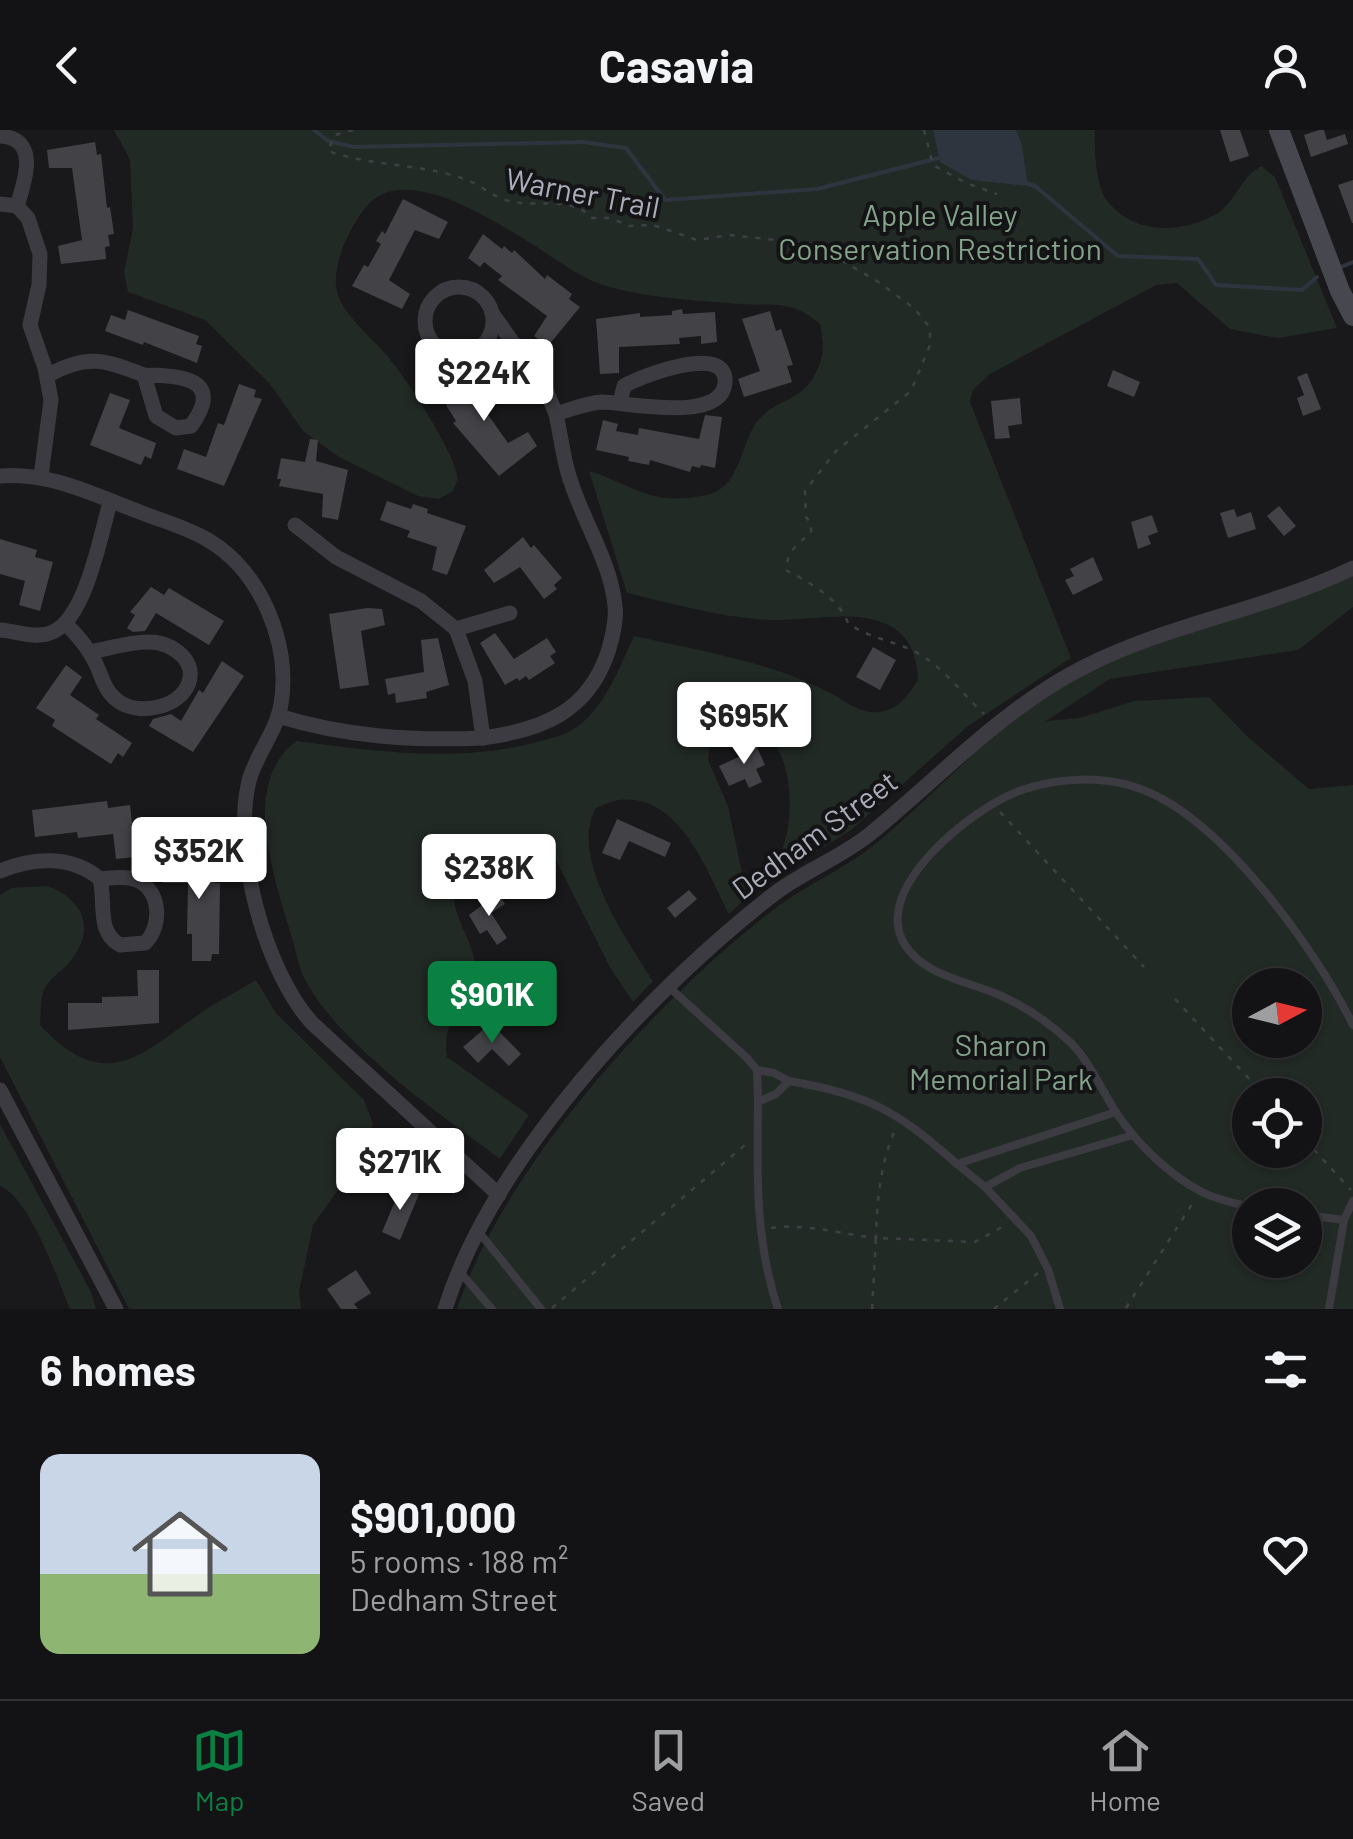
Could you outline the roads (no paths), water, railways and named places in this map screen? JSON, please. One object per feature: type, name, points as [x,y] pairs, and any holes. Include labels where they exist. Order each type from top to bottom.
[{"type":"main road","points":[[1279,130],[1353,316]]},
{"type":"street","points":[[0,136],[13,137],[28,157],[26,180],[8,205],[28,218],[38,242],[40,272],[30,325],[47,376],[50,412],[41,476]]},
{"type":"street","points":[[278,716],[378,738],[483,738],[534,728],[569,711],[600,672],[612,638],[614,596],[570,481],[556,414],[546,388],[482,296],[465,287],[437,294],[425,321],[432,340],[448,353],[468,353],[486,342],[491,333],[492,313]]},
{"type":"street","points":[[47,376],[68,364],[108,360],[144,376]]},
{"type":"street","points":[[556,414],[589,404],[620,403],[658,410],[682,408],[714,398],[724,387],[724,378],[718,366],[710,362],[663,370],[624,386],[620,403]]},
{"type":"street","points":[[0,476],[41,476],[200,536],[242,569],[264,602],[276,638],[282,683],[278,716],[249,781],[244,836],[272,960],[288,993],[312,1023],[500,1195]]},
{"type":"street","points":[[0,630],[39,636],[57,632],[67,624],[83,590],[110,502]]},
{"type":"street","points":[[295,525],[336,557],[392,584],[456,629],[475,681],[483,738]]},
{"type":"street","name":"Dedham Street","points":[[445,1309],[478,1231],[578,1084],[670,988],[761,904],[862,840],[997,724],[1051,685],[1109,655],[1286,597],[1353,568]]},
{"type":"street","points":[[456,629],[510,614]]},
{"type":"street","points":[[67,624],[89,652],[109,693],[134,709],[166,703],[182,694],[189,682],[184,658],[166,644],[143,642],[89,652]]},
{"type":"street","points":[[0,871],[16,864],[51,860],[85,868],[100,879],[130,878],[150,892],[157,916],[154,933],[145,943],[120,945],[108,937],[100,879]]},
{"type":"street","points":[[0,1090],[116,1309]]},
{"type":"lane","points":[[1232,1201],[1200,1191],[1133,1135],[1085,1060],[1044,1020],[996,993],[932,969],[912,954],[898,933],[898,904],[913,875],[970,818],[993,803],[1044,784],[1096,780],[1135,786],[1174,804],[1198,823],[1288,920],[1353,1024]]},
{"type":"lane","points":[[670,988],[748,1058],[756,1070],[760,1230],[778,1309]]},
{"type":"lane","points":[[756,1070],[863,1099],[900,1117],[985,1188],[1031,1236],[1047,1266],[1060,1309]]},
{"type":"lane","points":[[758,1102],[776,1094],[789,1081]]},
{"type":"lane","points":[[957,1164],[1116,1112]]},
{"type":"lane","points":[[985,1188],[1020,1168],[1133,1135]]},
{"type":"lane","points":[[1328,1309],[1344,1220],[1353,1201]]},
{"type":"lane","points":[[1322,1217],[1344,1220]]},
{"type":"lane","points":[[478,1231],[541,1309]]},
{"type":"lane","points":[[459,1271],[492,1309]]},
{"type":"waterway","points":[[314,130],[328,141],[354,147],[583,142],[626,148],[665,200],[817,189],[939,158]]},
{"type":"waterway","points":[[1023,182],[1035,186],[1118,256],[1198,259],[1216,285],[1302,290],[1317,277]]},
{"type":"waterway","points":[[1341,267],[1353,262]]},
{"type":"park label","name":"Apple Valley Conservation Restriction","points":[[940,231]]},
{"type":"park label","name":"Sharon Memorial Park","points":[[1001,1061]]}]
